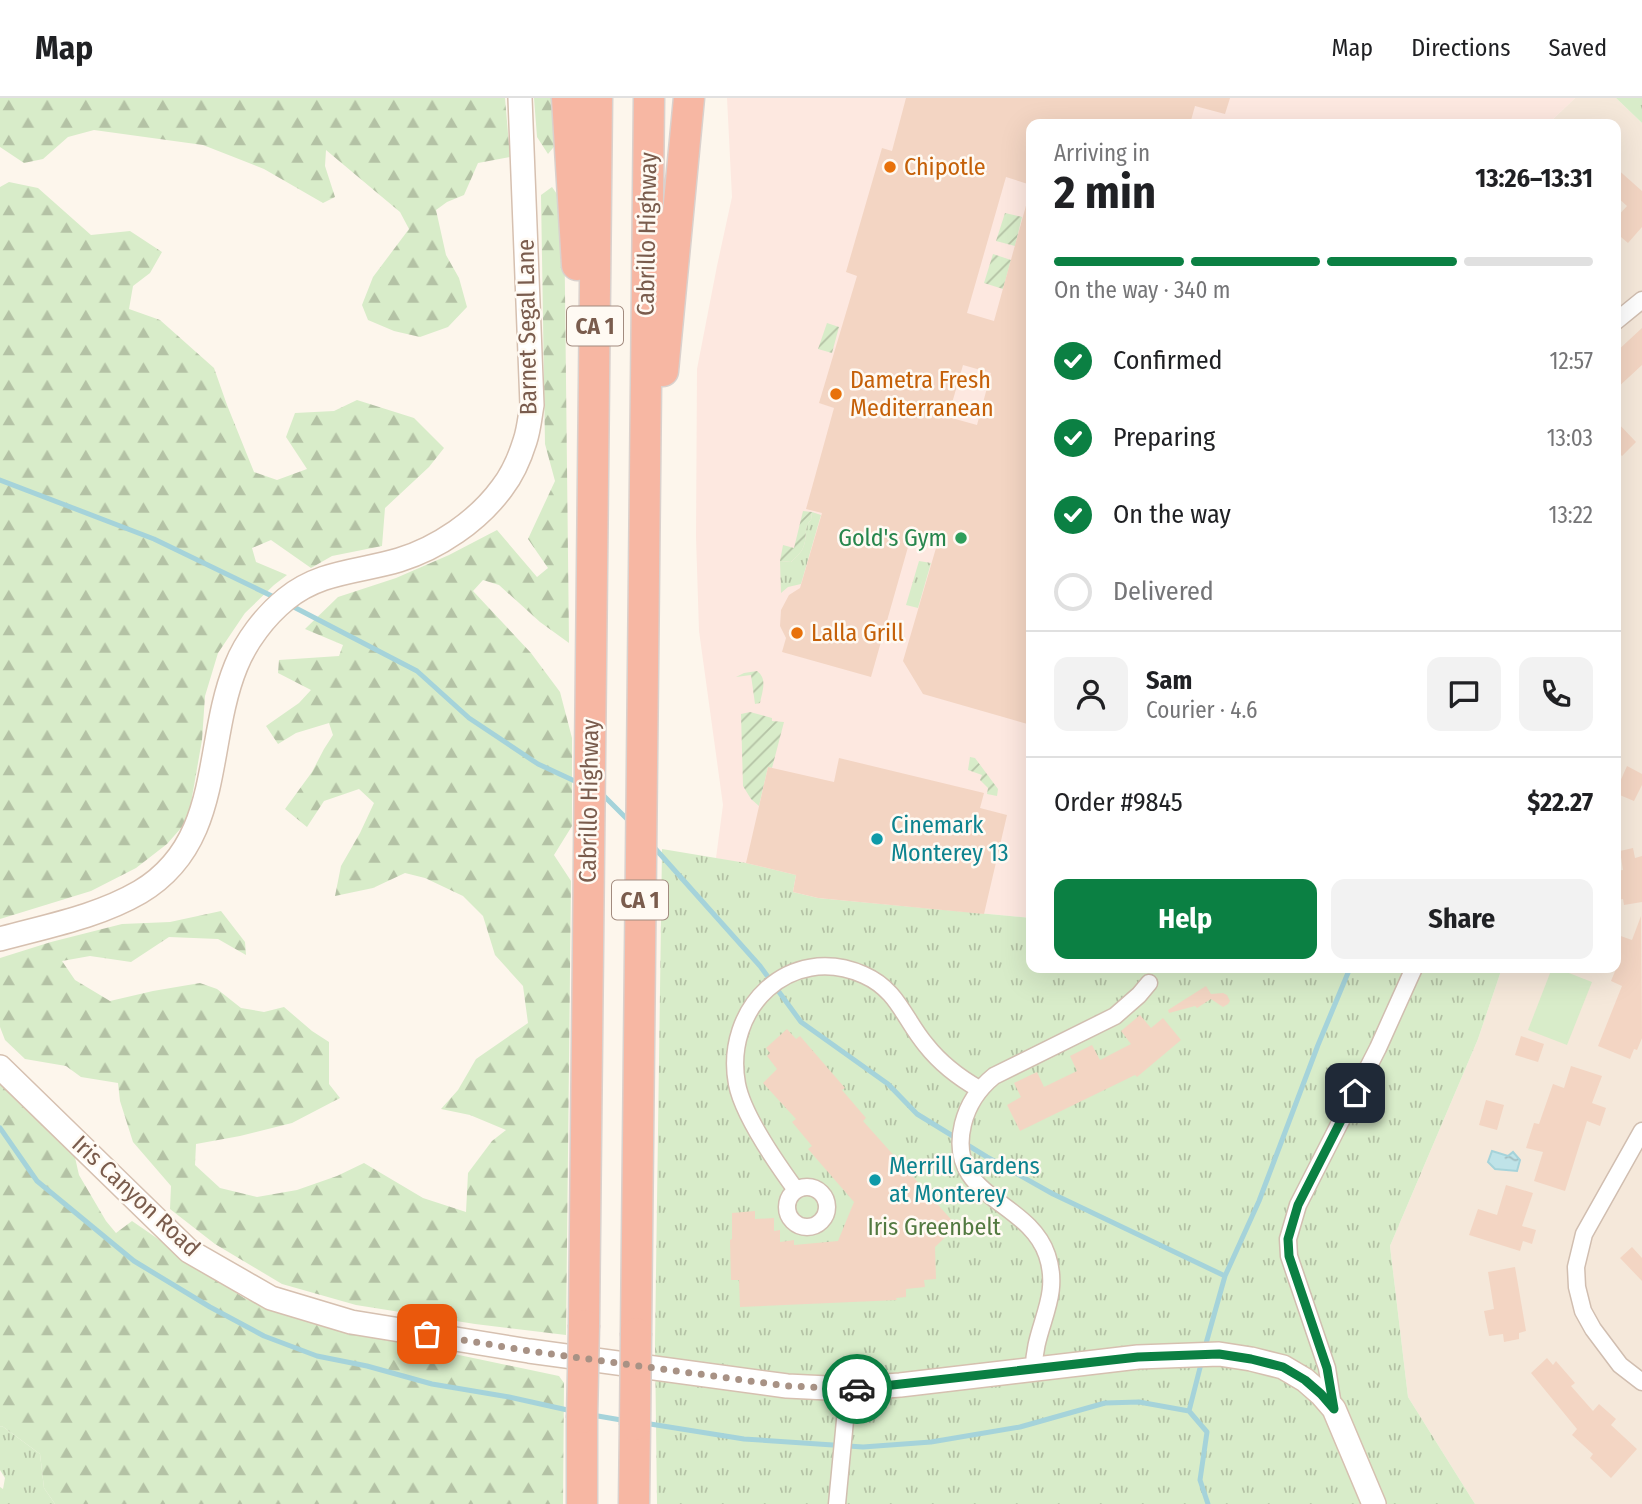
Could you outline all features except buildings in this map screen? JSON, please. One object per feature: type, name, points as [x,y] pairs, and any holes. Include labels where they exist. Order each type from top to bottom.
[{"type":"highway","points":[[566,98],[592,554]]},
{"type":"highway","name":"Cabrillo Highway","points":[[582,1504],[597,98]]},
{"type":"highway","name":"Cabrillo Highway","points":[[634,1504],[649,98]]},
{"type":"highway","points":[[645,467],[661,400],[689,98]]},
{"type":"street","name":"Barnet Segal Lane","points":[[0,939],[104,910],[141,891],[170,868],[192,837],[202,810],[211,778],[225,700],[236,665],[265,618],[284,600],[303,586],[328,576],[399,560],[435,544],[456,532],[503,487],[526,440],[533,405],[520,98]]},
{"type":"street","points":[[1621,317],[1642,300]]},
{"type":"street","points":[[796,1190],[746,1108],[736,1071],[738,1045],[745,1018],[759,996],[778,979],[803,968],[830,966],[853,971],[875,981],[899,1003],[924,1043],[938,1059],[979,1089]]},
{"type":"street","points":[[1334,1409],[1327,1368],[1289,1256],[1288,1239],[1298,1205],[1378,1048],[1412,973]]},
{"type":"street","points":[[1034,1370],[1035,1348],[1050,1303],[1050,1265],[1034,1231],[980,1188],[972,1178],[961,1148],[962,1129],[969,1107],[979,1089],[994,1076],[1115,1016],[1149,983]]},
{"type":"street","name":"Iris Canyon Road","points":[[0,1067],[189,1251],[271,1298],[351,1322],[529,1351],[787,1386],[848,1390],[1138,1357],[1219,1354],[1251,1359],[1283,1367],[1305,1380],[1334,1409],[1374,1504]]},
{"type":"street","points":[[1642,1131],[1584,1234],[1576,1267],[1577,1287],[1583,1311],[1593,1329],[1620,1365],[1642,1382]]},
{"type":"street","points":[[837,1504],[848,1390]]},
{"type":"shaded area","points":[[727,98],[1575,98],[1553,119],[1026,119],[1026,918],[818,898],[793,892],[796,876],[716,858],[723,805],[699,631],[696,537],[697,369],[732,197]]},
{"type":"shaded area","points":[[1575,98],[1616,98],[1642,123],[1642,1504],[1475,1504],[1408,1397],[1390,1246],[1478,1039],[1500,973],[1621,973],[1621,119],[1553,119]]},
{"type":"green space","points":[[0,98],[505,98],[510,157],[478,163],[464,195],[436,210],[446,255],[459,278],[467,307],[448,327],[420,337],[394,331],[368,320],[362,305],[373,277],[409,229],[400,212],[326,150],[325,166],[335,197],[323,203],[264,169],[203,145],[94,130],[68,137],[43,159],[24,163],[0,147]]},
{"type":"green space","points":[[534,98],[554,98],[557,143],[548,154],[537,137]]},
{"type":"green space","points":[[1616,98],[1642,98],[1642,123]]},
{"type":"green space","points":[[9,182],[38,188],[91,235],[130,231],[162,252],[150,273],[133,286],[129,309],[160,320],[214,368],[254,472],[277,480],[307,469],[286,437],[295,413],[334,411],[357,400],[414,418],[444,448],[429,467],[385,508],[382,546],[332,556],[311,568],[271,540],[252,548],[256,562],[287,575],[245,613],[218,653],[205,696],[202,740],[188,820],[167,844],[136,868],[91,891],[0,919],[0,187]]},
{"type":"green space","points":[[552,187],[564,204],[569,643],[540,622],[499,585],[483,580],[473,591],[531,653],[560,692],[572,738],[572,826],[554,855],[571,881],[566,1335],[356,1305],[282,1284],[215,1244],[170,1209],[171,1186],[133,1142],[120,1101],[118,1083],[81,1077],[66,1066],[25,1059],[5,1040],[0,1027],[0,958],[122,924],[170,922],[221,911],[245,942],[246,955],[218,939],[169,937],[131,962],[90,956],[62,961],[75,980],[110,1001],[200,983],[217,989],[241,1008],[264,1012],[284,1007],[329,1042],[329,1084],[340,1098],[292,1123],[196,1144],[195,1165],[220,1188],[257,1197],[297,1190],[364,1163],[423,1198],[466,1212],[468,1173],[492,1141],[506,1130],[470,1115],[441,1109],[458,1090],[476,1059],[528,1023],[523,986],[495,955],[483,916],[463,896],[425,878],[405,873],[373,888],[335,896],[341,866],[374,803],[359,789],[324,801],[307,827],[285,809],[312,772],[333,735],[329,723],[296,733],[278,744],[266,726],[299,703],[311,690],[278,673],[279,660],[339,656],[343,645],[305,629],[338,597],[396,578],[497,530],[537,577],[548,568],[528,539],[555,481],[545,444],[541,195]]},
{"type":"green space","points":[[1005,213],[1022,217],[1015,246],[996,241]]},
{"type":"green space","points":[[993,254],[1011,260],[1003,289],[984,283]]},
{"type":"green space","points":[[827,323],[839,327],[832,353],[818,349]]},
{"type":"green space","points":[[803,511],[812,512],[803,548],[791,562],[780,561],[783,545],[794,548]]},
{"type":"green space","points":[[812,512],[821,515],[801,584],[788,587],[781,593],[780,561],[791,562],[802,550]]},
{"type":"green space","points":[[919,561],[931,563],[918,608],[906,605]]},
{"type":"green space","points":[[757,671],[763,686],[760,703],[755,704],[751,675],[736,677]]},
{"type":"green space","points":[[750,712],[772,718],[772,721],[784,722],[772,768],[768,767],[759,806],[743,786],[741,714]]},
{"type":"green space","points":[[970,757],[975,758],[998,789],[997,796],[987,794],[988,788],[980,780],[982,775],[968,770]]},
{"type":"green space","name":"Iris Greenbelt","points":[[662,849],[746,863],[796,875],[793,892],[818,898],[1026,918],[1026,973],[1500,973],[1478,1039],[1390,1246],[1408,1397],[1475,1504],[657,1504],[655,1344]]},
{"type":"green space","points":[[1550,973],[1569,973],[1592,982],[1567,1045],[1528,1030]]},
{"type":"green space","points":[[0,1079],[74,1153],[79,1175],[116,1233],[132,1221],[244,1298],[284,1315],[321,1326],[559,1376],[564,1383],[563,1504],[55,1504],[44,1488],[40,1454],[0,1427]]},
{"type":"green space","points":[[2,1426],[40,1454],[44,1488],[55,1504],[0,1504],[0,1487],[3,1489],[5,1478],[0,1470]]},
{"type":"water","points":[[1492,1151],[1508,1156],[1513,1152],[1520,1160],[1517,1171],[1495,1169],[1488,1162]]},
{"type":"waterway","points":[[0,480],[154,539],[276,598]]},
{"type":"waterway","points":[[288,604],[417,671],[469,718],[538,764],[579,783]]},
{"type":"waterway","points":[[601,793],[631,823]]},
{"type":"waterway","points":[[652,845],[760,966],[801,1022],[888,1084],[917,1114],[1053,1194],[1225,1276]]},
{"type":"waterway","points":[[1205,1347],[1225,1276],[1259,1201],[1348,973]]},
{"type":"waterway","points":[[0,1128],[37,1181],[134,1261],[264,1336],[317,1356],[367,1366],[432,1384],[572,1411]]},
{"type":"waterway","points":[[1189,1411],[1202,1360]]},
{"type":"waterway","points":[[644,1423],[744,1439],[863,1447],[931,1442],[1020,1427],[1105,1403],[1139,1402],[1189,1411],[1207,1432],[1200,1480],[1208,1504]]},
{"type":"waterway","points":[[592,1415],[627,1421]]},
{"type":"way so far","points":[[427,1334],[529,1351],[787,1386],[857,1389]]},
{"type":"place","name":"Chipotle","points":[[890,167]]},
{"type":"place","name":"Dametra Fresh Mediterranean","points":[[836,394]]},
{"type":"place","name":"Gold's Gym","points":[[961,538]]},
{"type":"place","name":"Lalla Grill","points":[[797,633]]},
{"type":"place","name":"Cinemark Monterey 13","points":[[877,839]]},
{"type":"place","name":"Merrill Gardens at Monterey","points":[[875,1180]]},
{"type":"route","points":[[857,1389],[1138,1357],[1219,1354],[1283,1367],[1305,1380],[1334,1409],[1327,1368],[1289,1256],[1288,1239],[1298,1205],[1355,1093]]}]
